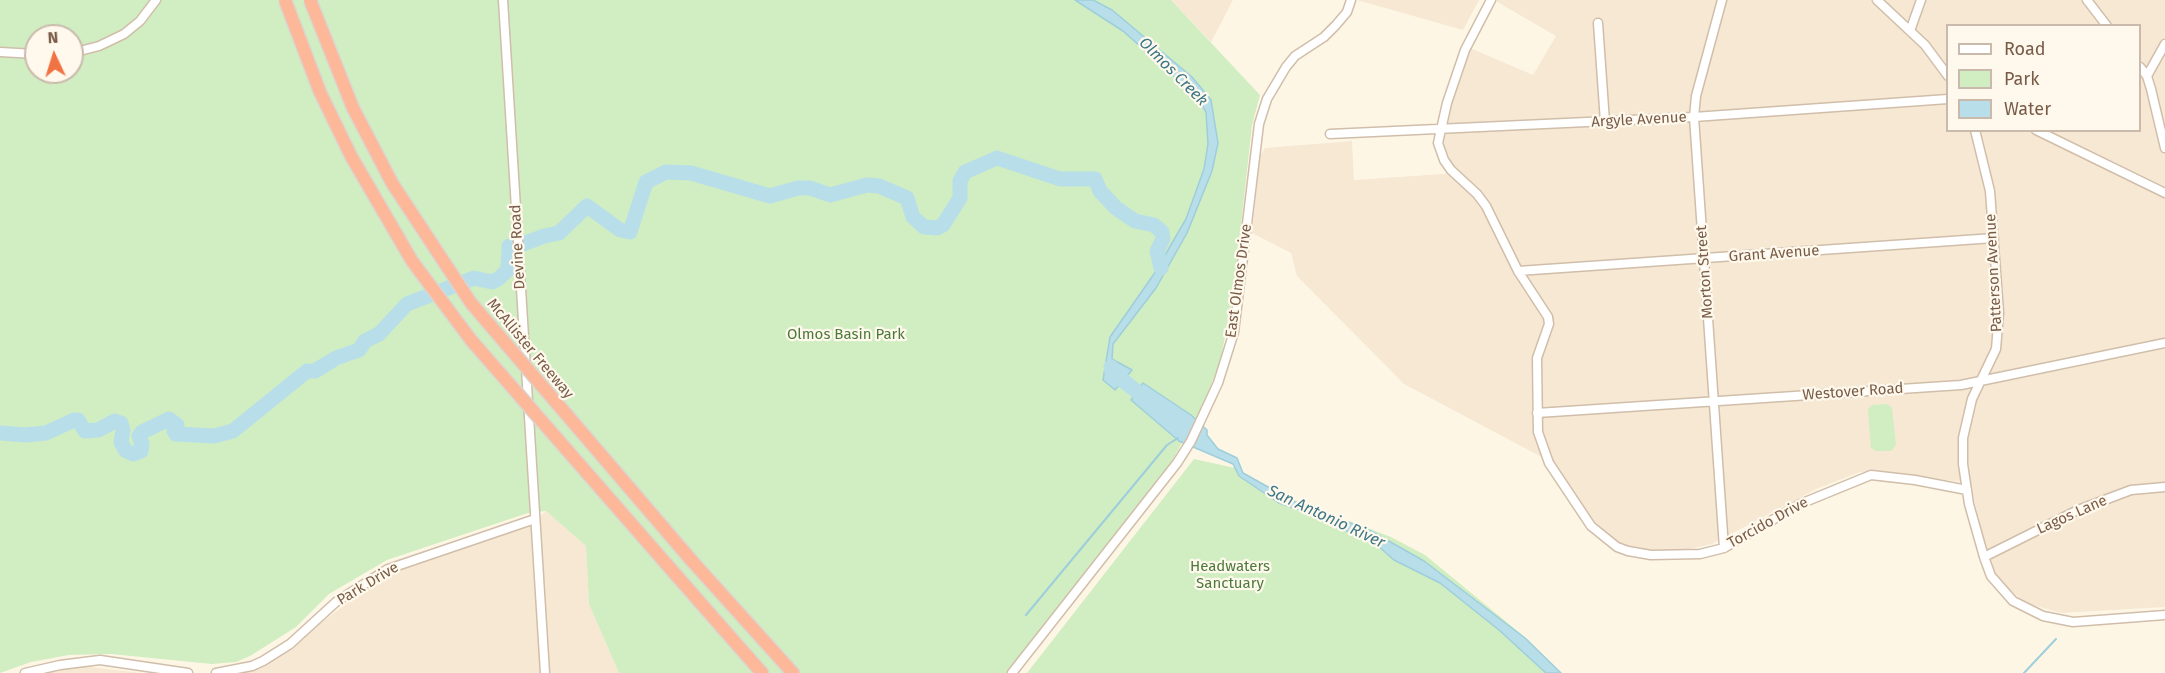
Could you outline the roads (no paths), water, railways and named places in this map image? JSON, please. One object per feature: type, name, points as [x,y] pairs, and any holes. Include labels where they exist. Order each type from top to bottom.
[{"type":"highway","points":[[285,0],[320,92],[346,146],[412,261],[497,371],[762,673]]},
{"type":"highway","name":"McAllister Freeway","points":[[310,0],[353,108],[392,183],[471,303],[692,561],[793,673]]},
{"type":"street","points":[[84,50],[99,46],[124,34],[140,21],[156,0]]},
{"type":"street","name":"Devine Road","points":[[503,0],[545,673]]},
{"type":"street","name":"East Olmos Drive","points":[[1012,673],[1177,463],[1191,441],[1227,359],[1236,321],[1259,124],[1263,111],[1286,67],[1295,56],[1324,37],[1347,12],[1351,0]]},
{"type":"street","points":[[1442,128],[1447,103],[1465,50],[1491,0]]},
{"type":"street","name":"Morton Street","points":[[1722,0],[1696,96],[1694,117],[1724,548]]},
{"type":"street","points":[[1877,0],[1925,45],[1946,75]]},
{"type":"street","points":[[1910,31],[1921,0]]},
{"type":"street","points":[[2087,0],[2105,24]]},
{"type":"street","points":[[1598,23],[1605,122]]},
{"type":"street","points":[[2147,76],[2165,45]]},
{"type":"street","points":[[0,52],[24,53]]},
{"type":"street","points":[[2141,69],[2147,76],[2165,148]]},
{"type":"street","name":"Argyle Avenue","points":[[1330,134],[1694,117],[1946,99]]},
{"type":"street","name":"Torcido Drive","points":[[1442,128],[1438,143],[1444,160],[1486,206],[1518,271],[1548,317],[1549,324],[1537,358],[1537,413],[1541,444],[1549,463],[1583,517],[1602,537],[1617,547],[1651,555],[1700,554],[1724,548],[1800,504],[1871,475],[1915,480],[1967,490]]},
{"type":"street","name":"Patterson Avenue","points":[[1975,132],[1990,191],[1998,336],[1992,359],[1968,411],[1963,438],[1967,490],[1991,576],[2013,601],[2043,616],[2073,622],[2165,615]]},
{"type":"street","points":[[2040,132],[2165,193]]},
{"type":"street","name":"Grant Avenue","points":[[1518,271],[1994,238]]},
{"type":"street","name":"Westover Road","points":[[1537,413],[1960,385],[2165,343]]},
{"type":"street","name":"Lagos Lane","points":[[1984,557],[2078,510],[2131,490],[2165,487]]},
{"type":"street","name":"Park Drive","points":[[216,673],[252,666],[263,661],[290,644],[336,602],[387,569],[535,519]]},
{"type":"street","points":[[25,673],[60,665],[100,660],[188,673]]},
{"type":"water","name":"Olmos Creek","points":[[1075,0],[1093,0],[1112,10],[1192,77],[1211,100],[1218,143],[1212,171],[1187,233],[1156,288],[1113,344],[1112,359],[1132,370],[1115,390],[1103,380],[1110,337],[1154,274],[1186,219],[1204,169],[1208,144],[1206,112],[1197,97],[1123,31]]},
{"type":"water","points":[[1143,383],[1191,415],[1207,430],[1207,435],[1218,449],[1237,458],[1243,473],[1293,501],[1371,531],[1424,561],[1525,638],[1561,673],[1546,673],[1499,630],[1440,583],[1394,560],[1377,545],[1306,512],[1279,503],[1239,476],[1233,464],[1179,441],[1131,400]]},
{"type":"waterway","name":"San Antonio River","points":[[523,244],[559,233],[587,206],[620,230],[630,232],[646,182],[666,172],[691,173],[770,196],[798,188],[810,188],[830,195],[867,185],[879,186],[907,198],[913,217],[924,227],[937,228],[943,225],[960,198],[960,181],[965,172],[997,158],[1060,179],[1095,179],[1100,191],[1116,208],[1135,221],[1154,225],[1162,232],[1163,239],[1157,251],[1161,268]]},
{"type":"waterway","name":"San Antonio River","points":[[0,433],[26,435],[46,433],[74,420],[78,420],[85,431],[98,430],[115,421],[121,423],[123,430],[121,442],[125,450],[133,454],[141,451],[142,444],[139,436],[142,432],[169,419],[177,425],[174,431],[176,434],[214,436],[233,431],[307,371],[315,371],[336,358],[359,350],[365,341],[379,334],[407,304],[474,278],[492,282],[498,279],[508,270],[509,246]]},
{"type":"waterway","name":"San Antonio River","points":[[1111,367],[1112,372],[1153,404]]},
{"type":"waterway","points":[[1026,615],[1167,445],[1178,438]]},
{"type":"waterway","points":[[2024,673],[2056,639]]},
{"type":"park label","name":"Olmos Basin Park","points":[[846,335]]},
{"type":"park label","name":"Headwaters Sanctuary","points":[[1230,576]]}]
